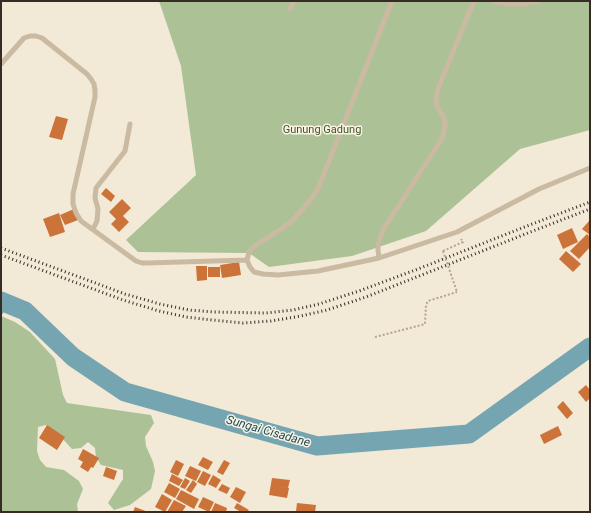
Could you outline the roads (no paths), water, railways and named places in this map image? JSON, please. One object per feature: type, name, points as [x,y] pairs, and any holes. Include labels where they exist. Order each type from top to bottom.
[{"type":"lane","points":[[290,9],[294,1]]},
{"type":"lane","points":[[392,1],[318,188],[312,198],[292,221],[252,248],[249,252],[247,260],[254,272],[278,275],[318,271],[379,258],[457,232],[540,189],[590,168]]},
{"type":"lane","points":[[379,258],[378,244],[383,230],[440,143],[443,136],[445,124],[444,118],[437,106],[437,94],[474,1]]},
{"type":"lane","points":[[493,1],[507,4],[524,4],[539,1]]},
{"type":"lane","points":[[1,64],[24,38],[36,36],[42,38],[91,78],[94,84],[95,97],[73,194],[73,204],[76,214],[81,221],[136,261],[142,263],[247,260]]},
{"type":"lane","points":[[93,229],[98,221],[98,209],[95,198],[96,188],[125,150],[130,124]]},
{"type":"water","points":[[1,294],[8,296],[3,314],[1,313]]},
{"type":"waterway","name":"Sungai Cisadane","points":[[1,301],[25,311],[73,357],[125,392],[317,446],[469,434],[590,347]]},
{"type":"railway","points":[[1,248],[125,294],[160,304],[189,310],[266,313],[293,310],[319,304],[359,291],[590,202]]},
{"type":"railway","points":[[1,255],[123,300],[159,311],[186,317],[243,323],[271,321],[327,310],[366,297],[590,209]]},
{"type":"park label","name":"Gunung Gadung","points":[[322,130]]}]
